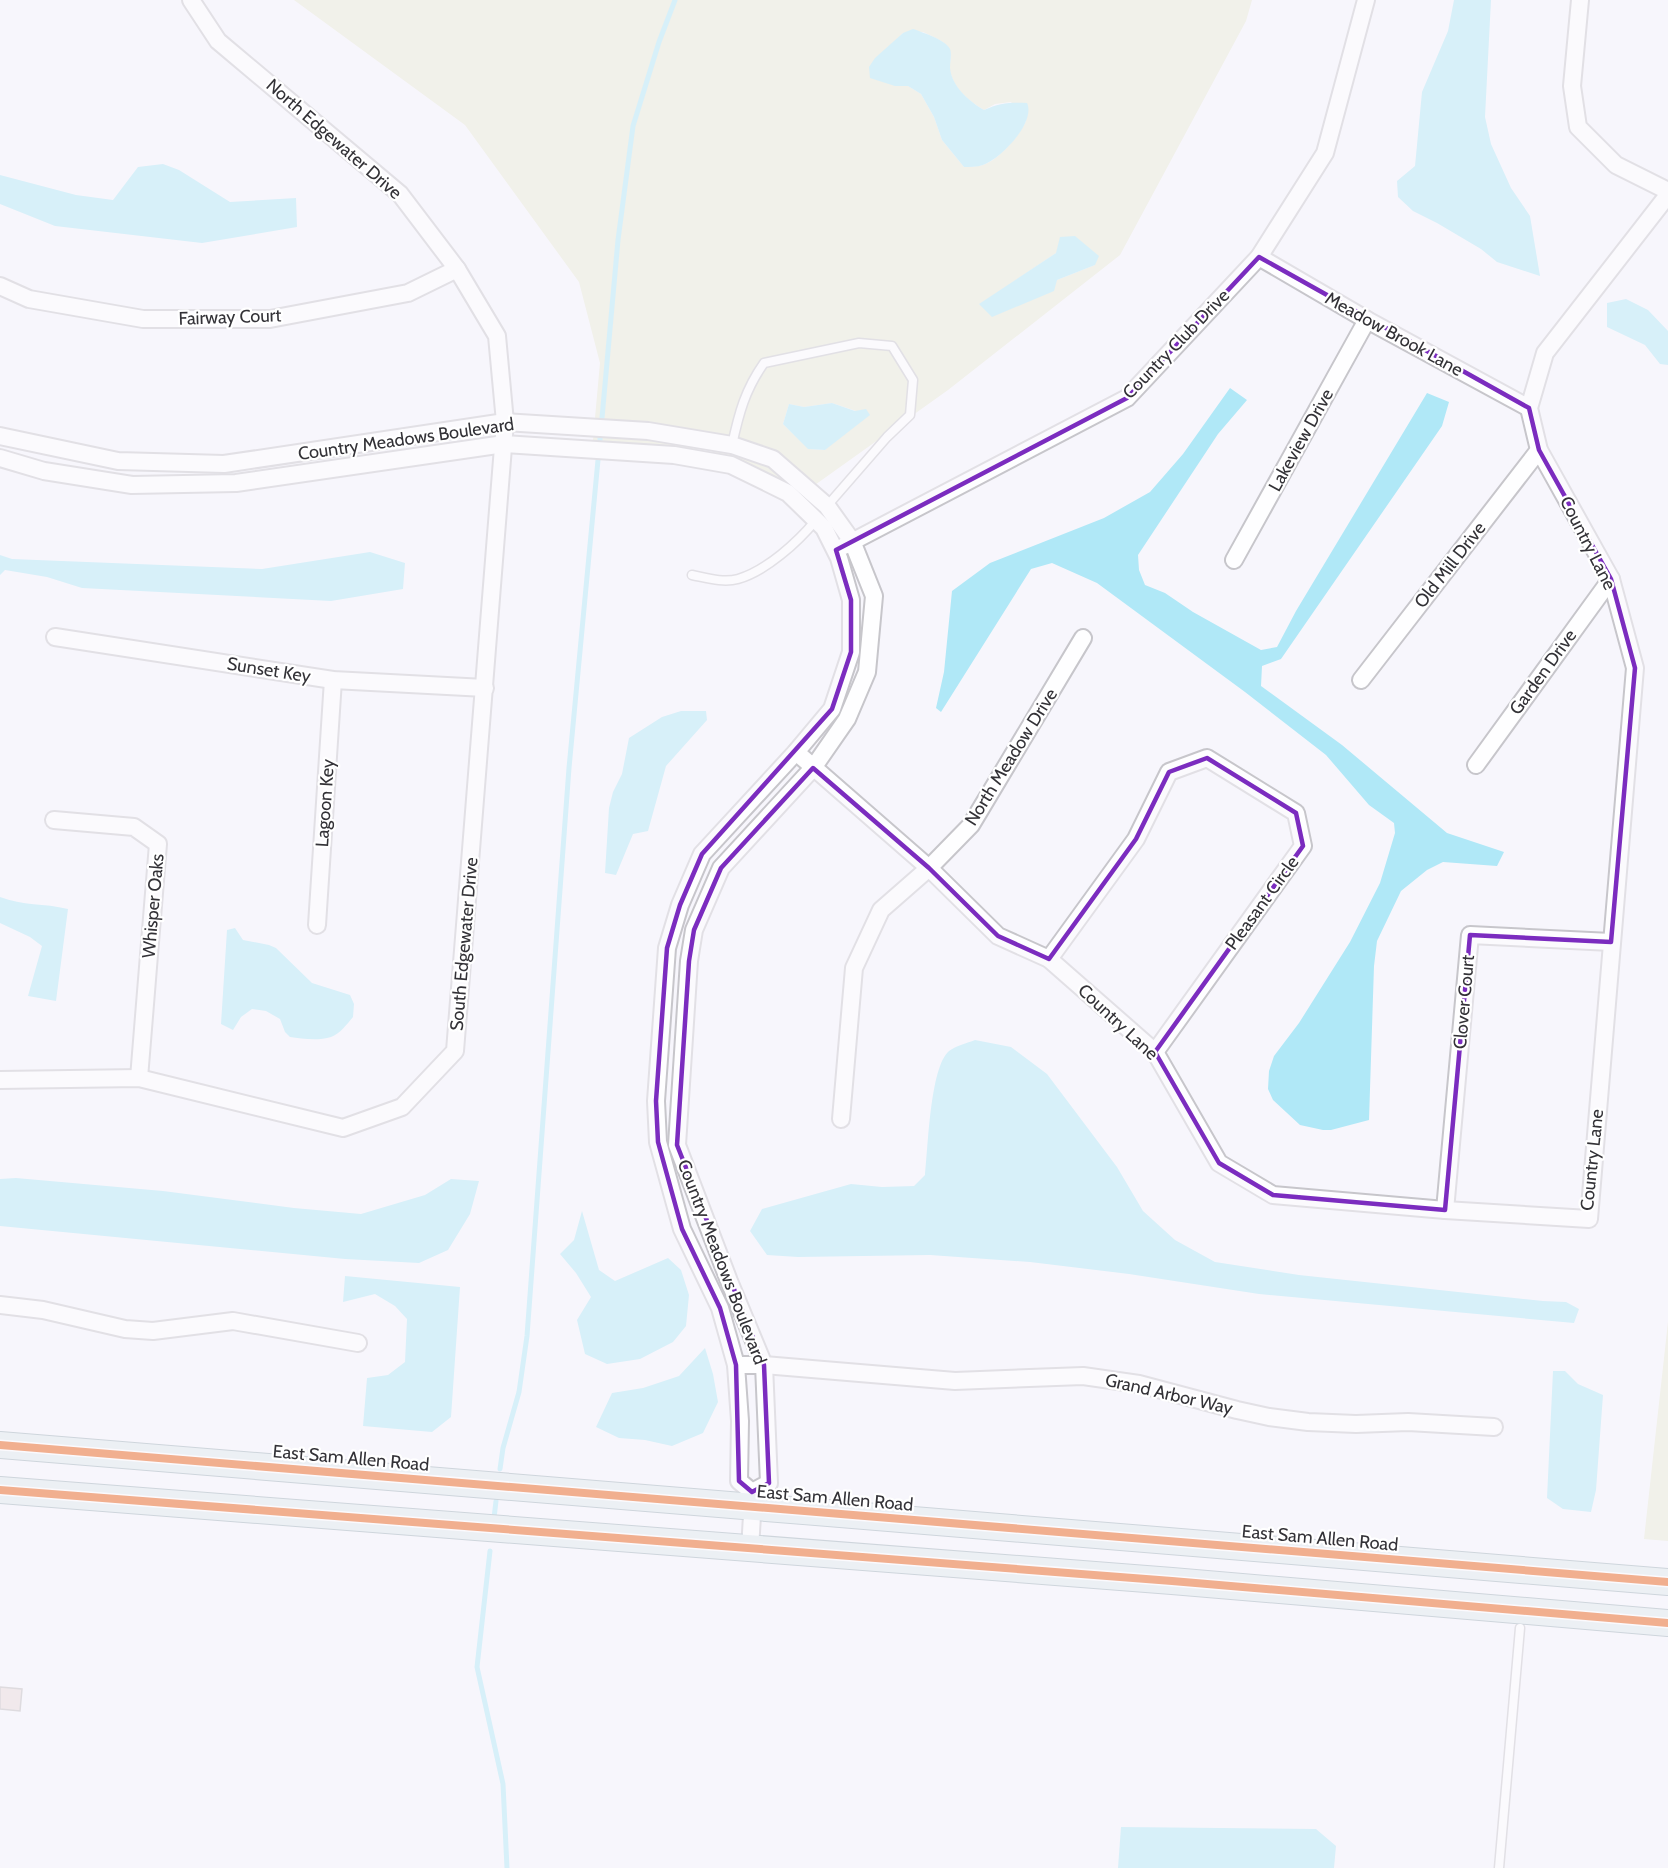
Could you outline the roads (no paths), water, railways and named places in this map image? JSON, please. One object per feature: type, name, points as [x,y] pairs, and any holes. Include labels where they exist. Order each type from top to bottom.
[{"type":"main road","name":"East Sam Allen Road","points":[[0,1445],[753,1499],[1668,1582]]},
{"type":"main road","points":[[0,1490],[1184,1582],[1668,1623]]},
{"type":"street","name":"North Edgewater Drive","points":[[191,0],[218,41],[400,194],[458,269],[497,336],[505,422]]},
{"type":"street","name":"Country Club Drive","points":[[836,550],[1127,398],[1259,257],[1324,153],[1366,0]]},
{"type":"street","points":[[1580,0],[1572,86],[1578,127],[1616,165],[1668,193]]},
{"type":"street","name":"Country Lane","points":[[796,752],[929,868],[998,936],[1049,959],[1155,1052],[1219,1163],[1273,1195],[1445,1210],[1589,1219],[1635,668],[1611,579],[1539,450],[1529,408],[1545,353],[1668,193]]},
{"type":"street","name":"Meadow Brook Lane","points":[[1259,257],[1366,320],[1529,408]]},
{"type":"street","name":"Fairway Court","points":[[0,285],[28,299],[143,319],[270,320],[408,293],[458,269]]},
{"type":"street","name":"Lakeview Drive","points":[[1234,560],[1366,320]]},
{"type":"street","name":"Country Meadows Boulevard","points":[[0,436],[113,460],[224,465],[505,422],[648,431],[732,444],[773,459],[827,507],[852,541],[874,596],[867,672],[847,719],[813,768],[721,868],[694,930],[689,961],[677,1145],[764,1365],[769,1484],[753,1499],[739,1481],[740,1421],[736,1365],[720,1308],[682,1229],[658,1142],[656,1101],[661,1025],[667,948],[680,905],[702,854],[796,752],[832,708],[851,652],[851,600],[836,550],[824,528],[788,493],[731,465],[674,455],[504,444],[236,483],[132,485],[44,471],[0,458]]},
{"type":"street","name":"South Edgewater Drive","points":[[0,1080],[139,1078],[344,1128],[402,1107],[455,1051],[505,422]]},
{"type":"street","points":[[648,431],[648,453]]},
{"type":"street","points":[[731,465],[732,444]]},
{"type":"street","name":"Old Mill Drive","points":[[1361,680],[1539,450]]},
{"type":"street","points":[[111,482],[113,460]]},
{"type":"street","points":[[816,520],[827,507]]},
{"type":"street","name":"Garden Drive","points":[[1476,765],[1611,579]]},
{"type":"street","name":"Sunset Key","points":[[55,637],[333,680],[485,688]]},
{"type":"street","name":"North Meadow Drive","points":[[841,1119],[854,968],[881,910],[929,868],[971,825],[1083,638]]},
{"type":"street","name":"Lagoon Key","points":[[317,926],[333,680]]},
{"type":"street","name":"Pleasant Circle","points":[[1049,959],[1136,839],[1169,772],[1207,758],[1296,813],[1303,846],[1155,1052]]},
{"type":"street","name":"Whisper Oaks","points":[[54,820],[134,827],[158,844],[139,1078]]},
{"type":"street","name":"Clover Court","points":[[1445,1210],[1470,935],[1611,942]]},
{"type":"street","points":[[661,1025],[685,1028]]},
{"type":"street","points":[[704,1274],[723,1265]]},
{"type":"street","points":[[720,1308],[737,1301]]},
{"type":"street","points":[[0,1305],[43,1311],[125,1329],[153,1330],[233,1321],[358,1343]]},
{"type":"street","name":"Grand Arbor Way","points":[[736,1365],[764,1365],[955,1381],[1083,1377],[1139,1384],[1237,1410],[1308,1422],[1443,1422],[1494,1427]]},
{"type":"street","points":[[740,1421],[766,1420]]},
{"type":"street","points":[[750,1548],[753,1499]]},
{"type":"lane","points":[[732,444],[741,404],[752,380],[764,363],[859,343],[892,346],[913,380],[910,415],[887,437],[827,507]]},
{"type":"lane","points":[[692,575],[717,581],[737,580],[758,571],[801,538],[816,520]]},
{"type":"lane","points":[[1499,1868],[1520,1628]]},
{"type":"water","points":[[1454,0],[1491,0],[1485,117],[1491,144],[1511,188],[1530,216],[1540,276],[1497,262],[1481,249],[1413,211],[1398,197],[1397,181],[1415,166],[1422,92],[1448,31]]},
{"type":"water","points":[[913,29],[944,42],[948,46],[951,51],[950,68],[954,81],[967,98],[984,110],[1005,104],[1027,103],[1026,120],[1015,139],[999,155],[981,166],[964,167],[942,140],[934,117],[921,94],[908,86],[895,86],[870,78],[869,67],[875,58],[903,33]]},
{"type":"water","points":[[163,164],[179,170],[230,202],[296,198],[297,227],[202,243],[55,226],[0,204],[0,175],[76,195],[113,200],[138,167]]},
{"type":"water","points":[[1075,236],[1099,256],[1095,265],[1057,280],[1054,291],[992,317],[979,304],[1056,253],[1060,237]]},
{"type":"water","points":[[1626,299],[1648,310],[1668,331],[1668,365],[1660,364],[1645,345],[1607,327],[1607,303]]},
{"type":"water","points":[[1230,388],[1247,400],[1218,434],[1138,555],[1139,570],[1145,585],[1165,593],[1193,612],[1261,650],[1277,647],[1296,611],[1427,393],[1449,402],[1442,426],[1281,659],[1262,666],[1261,686],[1342,745],[1447,833],[1504,852],[1497,866],[1443,862],[1427,870],[1401,891],[1377,941],[1374,966],[1369,1120],[1331,1130],[1300,1125],[1273,1100],[1268,1089],[1269,1071],[1274,1056],[1299,1023],[1350,942],[1380,883],[1395,833],[1394,823],[1369,805],[1326,755],[1245,692],[1097,583],[1052,563],[1031,569],[941,712],[936,708],[944,672],[952,591],[990,563],[1104,518],[1150,492],[1183,454]]},
{"type":"water","points":[[832,403],[855,411],[866,409],[870,415],[825,450],[808,449],[783,424],[789,404],[804,407]]},
{"type":"water","points":[[370,552],[405,563],[403,589],[331,601],[82,588],[47,577],[5,570],[0,575],[0,555],[12,559],[262,569]]},
{"type":"water","points":[[681,711],[706,711],[707,720],[666,766],[648,831],[633,834],[616,875],[605,873],[609,808],[613,792],[622,774],[629,738],[662,717]]},
{"type":"water","points":[[0,897],[17,902],[68,909],[56,1001],[28,996],[42,946],[30,937],[0,923]]},
{"type":"water","points":[[235,928],[243,940],[276,948],[312,983],[350,995],[354,1004],[353,1017],[334,1036],[316,1039],[290,1037],[285,1032],[280,1019],[266,1011],[252,1009],[241,1017],[233,1030],[221,1024],[227,930]]},
{"type":"water","points":[[975,1040],[1011,1047],[1047,1074],[1117,1167],[1143,1211],[1175,1240],[1215,1262],[1299,1275],[1566,1302],[1579,1309],[1574,1323],[1259,1294],[1129,1274],[1030,1262],[930,1255],[798,1257],[767,1255],[750,1231],[762,1209],[851,1184],[882,1187],[914,1186],[925,1175],[929,1129],[938,1073],[949,1051]]},
{"type":"water","points":[[16,1178],[163,1191],[361,1214],[425,1195],[451,1179],[479,1181],[470,1214],[448,1250],[419,1263],[345,1259],[0,1226],[0,1179]]},
{"type":"water","points":[[582,1211],[599,1270],[615,1281],[668,1258],[681,1270],[689,1295],[686,1326],[673,1342],[640,1359],[607,1364],[585,1354],[577,1320],[591,1297],[576,1273],[560,1254],[574,1240]]},
{"type":"water","points":[[345,1276],[460,1287],[451,1417],[432,1432],[363,1426],[367,1378],[388,1375],[405,1362],[407,1319],[395,1306],[375,1294],[343,1302]]},
{"type":"water","points":[[705,1348],[718,1402],[703,1433],[672,1446],[645,1440],[619,1438],[596,1427],[612,1393],[643,1388],[679,1376]]},
{"type":"water","points":[[1553,1371],[1565,1371],[1578,1384],[1603,1395],[1596,1490],[1591,1512],[1563,1509],[1547,1498]]},
{"type":"water","points":[[1121,1827],[1316,1829],[1336,1846],[1334,1868],[1118,1868]]},
{"type":"waterway","points":[[602,418],[618,240],[633,126],[659,42],[675,0]]},
{"type":"waterway","points":[[500,1469],[503,1448],[519,1392],[527,1336],[569,768],[598,460]]},
{"type":"waterway","points":[[494,1518],[496,1501]]},
{"type":"waterway","points":[[490,1551],[477,1667],[503,1784],[507,1868]]}]
